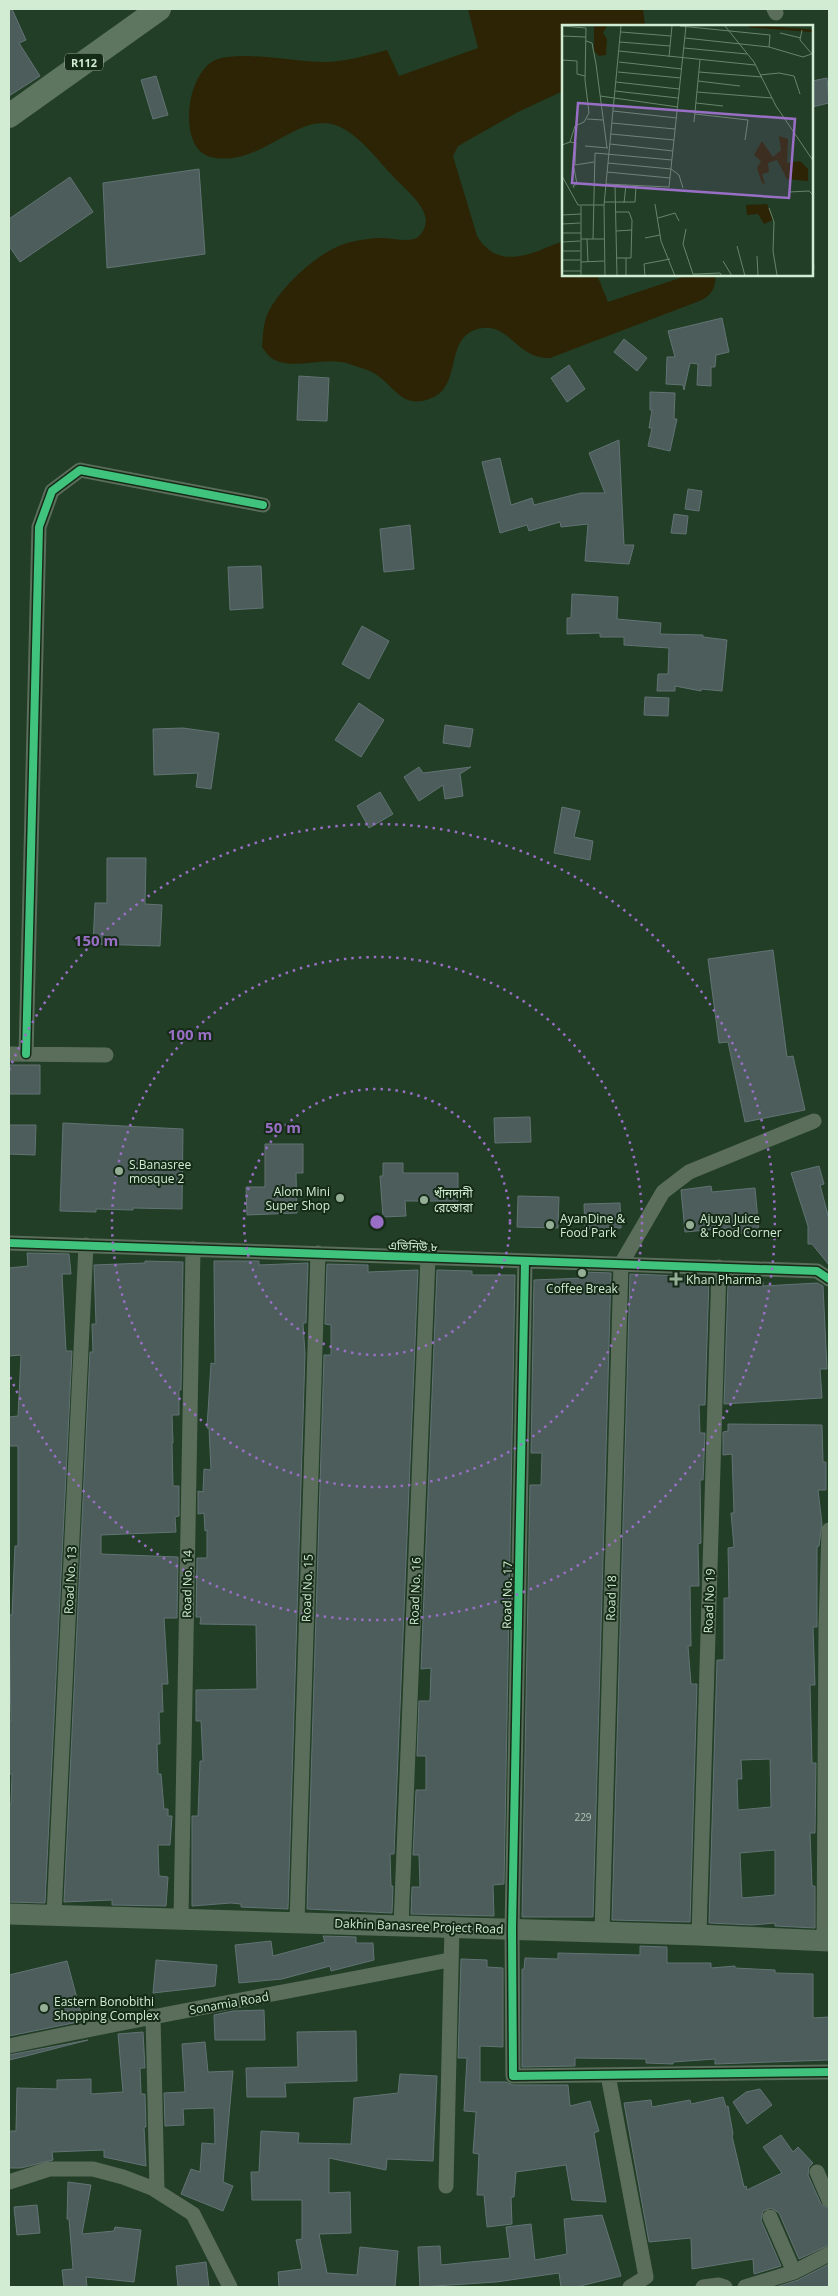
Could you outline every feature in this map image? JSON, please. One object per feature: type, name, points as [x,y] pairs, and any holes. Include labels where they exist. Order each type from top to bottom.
[{"type":"main road","name":"R112","points":[[9,116],[159,9]]},
{"type":"street","points":[[26,1054],[39,528],[52,491],[80,470],[263,505]]},
{"type":"street","points":[[9,1054],[106,1055]]},
{"type":"street","points":[[621,1264],[663,1192],[674,1182],[689,1172],[814,1121]]},
{"type":"street","name":"এভিনিউ ৮","points":[[9,1243],[719,1267],[823,1275]]},
{"type":"street","name":"Road No. 13","points":[[54,1915],[86,1245]]},
{"type":"street","name":"Road No. 14","points":[[181,1918],[193,1249]]},
{"type":"street","name":"Road No. 15","points":[[297,1922],[318,1253]]},
{"type":"street","name":"Road No. 16","points":[[401,1925],[428,1257]]},
{"type":"street","name":"Road No. 17","points":[[525,1261],[512,1929],[513,2076],[608,2075]]},
{"type":"street","name":"Road 18","points":[[602,1932],[621,1264]]},
{"type":"street","name":"Road No 19","points":[[700,1935],[719,1267]]},
{"type":"street","points":[[826,1941],[829,1530]]},
{"type":"street","name":"Dakhin Banasree Project Road","points":[[9,1914],[401,1925],[826,1941]]},
{"type":"street","points":[[446,2186],[449,1960],[452,1927]]},
{"type":"street","name":"Sonamia Road","points":[[9,2046],[153,2016],[249,2000],[449,1960]]},
{"type":"street","points":[[153,2016],[157,2191]]},
{"type":"street","points":[[630,2287],[646,2277],[608,2075],[829,2072]]},
{"type":"street","points":[[9,2182],[49,2169],[93,2169],[123,2177],[157,2191],[193,2214],[230,2287]]},
{"type":"street","points":[[817,2172],[829,2200]]},
{"type":"street","points":[[770,2218],[794,2272]]},
{"type":"street","points":[[745,2287],[794,2272],[829,2254]]},
{"type":"street","points":[[703,2287],[725,2287]]},
{"type":"shaded area","points":[[468,9],[643,9],[645,25],[562,25],[562,91],[518,112],[458,146],[453,156],[477,236],[495,254],[506,257],[528,254],[562,241],[562,276],[597,276],[608,302],[686,276],[715,276],[713,290],[702,300],[550,358],[539,357],[530,353],[508,336],[492,328],[483,328],[471,332],[463,339],[458,348],[452,370],[443,390],[434,397],[423,401],[406,399],[379,376],[345,362],[324,361],[289,364],[273,359],[262,347],[268,313],[284,289],[305,268],[328,251],[351,242],[382,238],[406,240],[417,238],[423,232],[426,220],[421,207],[412,195],[367,147],[353,135],[338,126],[323,123],[308,125],[246,155],[229,158],[211,157],[200,151],[193,140],[189,125],[192,92],[198,77],[207,66],[218,59],[229,57],[256,56],[332,62],[387,50],[399,76],[478,48]]},
{"type":"building","points":[[9,9],[12,9],[26,40],[19,43],[40,76],[9,96]]},
{"type":"building","points":[[156,76],[168,115],[153,119],[141,80]]},
{"type":"building","points":[[827,78],[829,103],[813,107],[813,81]]},
{"type":"building","points":[[199,169],[205,254],[107,268],[103,183]]},
{"type":"building","points":[[70,177],[93,212],[20,262],[9,246],[9,219]]},
{"type":"building","points":[[722,318],[729,352],[716,355],[715,367],[711,367],[711,386],[697,385],[698,364],[690,363],[684,390],[683,385],[666,384],[667,357],[675,357],[668,331]]},
{"type":"building","points":[[624,339],[647,358],[637,371],[614,352]]},
{"type":"building","points":[[569,365],[585,389],[567,402],[551,378]]},
{"type":"building","points":[[299,376],[329,378],[327,421],[297,420]]},
{"type":"building","points":[[650,392],[675,393],[674,419],[677,419],[670,451],[648,446],[652,428],[649,428],[652,410],[650,410]]},
{"type":"building","points":[[619,440],[624,545],[634,545],[629,564],[585,561],[588,524],[561,527],[560,522],[529,531],[527,525],[500,533],[482,462],[500,458],[511,505],[532,498],[534,505],[581,493],[605,493],[589,453]]},
{"type":"building","points":[[688,489],[702,491],[699,511],[685,509]]},
{"type":"building","points":[[674,514],[688,516],[686,534],[671,533]]},
{"type":"building","points":[[410,525],[414,569],[384,572],[380,529]]},
{"type":"building","points":[[261,566],[263,608],[230,610],[228,567]]},
{"type":"building","points":[[572,594],[618,597],[617,619],[661,623],[660,634],[703,635],[703,637],[727,640],[722,691],[701,689],[701,691],[675,686],[675,691],[657,691],[658,674],[668,674],[669,648],[624,645],[624,637],[600,637],[600,633],[567,634],[567,618],[571,618]]},
{"type":"building","points":[[362,626],[389,641],[369,679],[342,664]]},
{"type":"building","points":[[645,697],[669,698],[668,716],[644,715]]},
{"type":"building","points":[[359,703],[384,720],[361,757],[335,740]]},
{"type":"building","points":[[445,725],[473,729],[470,747],[443,743]]},
{"type":"building","points":[[183,728],[219,733],[211,789],[196,787],[198,773],[154,775],[153,729]]},
{"type":"building","points":[[419,767],[423,773],[471,767],[460,774],[463,796],[445,799],[443,785],[419,801],[404,777]]},
{"type":"building","points":[[380,792],[393,814],[369,828],[357,806]]},
{"type":"building","points":[[562,807],[580,811],[574,837],[593,841],[590,860],[554,853]]},
{"type":"building","points":[[107,858],[146,858],[145,904],[162,905],[160,946],[93,944],[95,903],[107,903]]},
{"type":"building","points":[[773,950],[787,1057],[793,1056],[805,1110],[745,1122],[728,1042],[719,1043],[708,959]]},
{"type":"building","points":[[9,1065],[40,1065],[40,1094],[9,1094]]},
{"type":"building","points":[[530,1117],[531,1142],[495,1143],[494,1118]]},
{"type":"building","points":[[63,1123],[183,1129],[182,1209],[133,1208],[133,1210],[96,1209],[96,1212],[60,1211]]},
{"type":"building","points":[[9,1125],[36,1125],[35,1155],[9,1154]]},
{"type":"building","points":[[265,1144],[303,1144],[303,1173],[296,1173],[297,1213],[247,1215],[246,1187],[265,1187]]},
{"type":"building","points":[[383,1163],[403,1163],[403,1173],[458,1173],[458,1201],[405,1201],[406,1216],[383,1217],[380,1176],[383,1176]]},
{"type":"building","points":[[819,1166],[824,1184],[820,1185],[829,1219],[829,1265],[812,1244],[808,1244],[808,1226],[791,1173]]},
{"type":"building","points":[[711,1186],[712,1192],[755,1188],[759,1232],[728,1234],[728,1228],[685,1232],[681,1190]]},
{"type":"building","points":[[518,1196],[559,1197],[558,1228],[517,1227]]},
{"type":"building","points":[[620,1203],[621,1228],[585,1229],[584,1204]]},
{"type":"building","points":[[27,1253],[69,1254],[71,1274],[62,1274],[66,1351],[72,1351],[45,1903],[9,1902],[9,1804],[11,1804],[12,1774],[9,1774],[9,1721],[11,1721],[9,1615],[12,1615],[15,1546],[18,1546],[18,1446],[9,1446],[9,1417],[18,1416],[21,1355],[9,1356],[9,1268],[28,1266]]},
{"type":"building","points":[[145,1261],[183,1262],[181,1390],[179,1390],[179,1415],[172,1415],[173,1486],[179,1486],[179,1516],[175,1517],[176,1532],[101,1535],[101,1554],[178,1557],[177,1618],[164,1618],[168,1684],[162,1684],[163,1712],[159,1712],[160,1744],[157,1744],[158,1774],[161,1774],[164,1809],[168,1809],[168,1816],[172,1816],[170,1845],[158,1845],[159,1876],[168,1877],[166,1906],[112,1905],[112,1900],[64,1902],[90,1352],[93,1352],[92,1324],[96,1324],[94,1265],[145,1263]]},
{"type":"building","points":[[214,1261],[259,1261],[259,1265],[308,1263],[306,1323],[303,1323],[305,1354],[288,1909],[241,1907],[241,1904],[231,1903],[192,1906],[192,1816],[198,1816],[200,1761],[203,1761],[201,1721],[196,1721],[196,1690],[257,1689],[256,1625],[200,1624],[201,1617],[196,1617],[197,1558],[207,1558],[207,1530],[205,1531],[204,1513],[198,1514],[198,1491],[203,1492],[204,1469],[211,1470],[209,1428],[207,1428],[211,1363],[215,1364]]},
{"type":"building","points":[[327,1264],[368,1265],[368,1272],[418,1270],[394,1854],[390,1854],[391,1886],[393,1886],[392,1913],[307,1909],[324,1355],[331,1355],[331,1325],[325,1324]]},
{"type":"building","points":[[437,1270],[472,1271],[472,1275],[515,1275],[504,1884],[493,1885],[494,1916],[411,1914],[412,1887],[420,1887],[419,1855],[413,1855],[416,1790],[426,1790],[426,1756],[417,1756],[419,1701],[430,1701],[431,1668],[421,1669]]},
{"type":"building","points":[[583,1272],[611,1273],[593,1917],[522,1917],[530,1485],[541,1485],[542,1453],[531,1453],[534,1280],[583,1278]]},
{"type":"building","points":[[630,1274],[709,1277],[705,1405],[699,1405],[700,1433],[705,1433],[703,1480],[700,1480],[701,1543],[698,1544],[699,1586],[690,1586],[691,1646],[688,1646],[691,1684],[697,1684],[690,1922],[612,1920]]},
{"type":"building","points":[[763,1282],[763,1286],[817,1283],[823,1286],[827,1369],[820,1369],[822,1398],[724,1404],[728,1283]]},
{"type":"building","points":[[728,1424],[822,1425],[823,1462],[826,1462],[826,1490],[818,1490],[822,1524],[819,1546],[817,1547],[817,1627],[813,1627],[815,1685],[810,1685],[812,1763],[816,1763],[815,1833],[810,1833],[812,1886],[815,1886],[815,1928],[775,1926],[775,1923],[752,1925],[709,1923],[717,1660],[724,1660],[724,1598],[729,1598],[728,1548],[734,1547],[731,1513],[734,1513],[732,1454],[723,1455],[723,1432],[728,1431]],"holes":[[[770,1759],[771,1807],[738,1810],[737,1779],[742,1779],[741,1760]],[[775,1850],[775,1895],[742,1898],[740,1853]]]},
{"type":"building","points":[[323,1936],[356,1937],[356,1943],[373,1943],[374,1960],[331,1971],[330,1966],[282,1979],[239,1983],[235,1945],[271,1941],[273,1956],[325,1942]]},
{"type":"building","points":[[640,1946],[667,1947],[667,1963],[711,1963],[711,1968],[735,1966],[735,1968],[775,1970],[775,1973],[813,1974],[813,2018],[829,2017],[829,2060],[715,2064],[715,2059],[673,2062],[673,2064],[646,2063],[646,2059],[575,2058],[575,2066],[522,2067],[522,1969],[524,1969],[525,1958],[558,1959],[558,1953],[640,1955]]},
{"type":"building","points":[[461,1959],[487,1960],[487,1967],[503,1968],[503,2047],[480,2046],[480,2082],[506,2082],[513,2085],[568,2085],[570,2106],[590,2101],[599,2131],[594,2133],[606,2202],[572,2200],[566,2165],[516,2172],[514,2197],[511,2197],[512,2224],[487,2227],[484,2195],[477,2195],[479,2154],[473,2153],[476,2112],[464,2111],[467,2058],[458,2058]]},
{"type":"building","points":[[156,1960],[217,1965],[215,1986],[153,1993]]},
{"type":"building","name":"Eastern Bonobithi Shopping Complex","points":[[67,1961],[83,2021],[9,2036],[9,1975]]},
{"type":"building","points":[[264,2010],[265,2040],[215,2040],[214,2015],[233,2011]]},
{"type":"building","points":[[356,2031],[357,2081],[285,2083],[286,2097],[247,2097],[246,2068],[298,2067],[297,2032]]},
{"type":"building","points":[[143,2032],[145,2068],[140,2068],[141,2094],[145,2094],[146,2166],[104,2157],[104,2150],[52,2152],[53,2160],[21,2168],[9,2168],[9,2131],[16,2131],[17,2088],[57,2089],[57,2080],[91,2079],[91,2094],[123,2092],[118,2034]]},
{"type":"building","points":[[88,2040],[26,2056],[9,2060],[9,2055]]},
{"type":"building","points":[[205,2042],[208,2072],[233,2071],[223,2182],[233,2186],[223,2211],[181,2194],[191,2169],[200,2172],[202,2143],[215,2144],[214,2108],[183,2109],[184,2125],[165,2126],[164,2093],[185,2092],[182,2044]]},
{"type":"building","points":[[400,2074],[437,2076],[433,2161],[387,2159],[386,2170],[329,2158],[329,2193],[350,2192],[351,2233],[319,2234],[327,2273],[357,2275],[360,2247],[398,2251],[395,2287],[279,2287],[278,2272],[302,2269],[296,2240],[302,2239],[302,2200],[252,2200],[251,2172],[259,2172],[261,2131],[299,2133],[298,2143],[351,2144],[354,2098],[398,2093]]},
{"type":"building","points":[[760,2089],[772,2105],[747,2124],[733,2102],[746,2092]]},
{"type":"building","points":[[723,2097],[726,2107],[728,2106],[732,2136],[744,2187],[746,2186],[747,2190],[782,2173],[763,2147],[781,2135],[793,2152],[798,2147],[813,2163],[809,2167],[808,2175],[821,2204],[829,2209],[829,2245],[799,2259],[779,2213],[771,2208],[763,2211],[761,2220],[781,2266],[754,2274],[753,2259],[692,2269],[691,2238],[649,2242],[624,2103],[651,2100],[652,2107],[690,2100],[691,2104]]},
{"type":"building","points":[[68,2182],[91,2185],[82,2234],[114,2231],[115,2227],[141,2230],[134,2282],[86,2277],[87,2287],[64,2287],[62,2270],[73,2269],[69,2219],[67,2219]]},
{"type":"building","points":[[37,2205],[40,2233],[17,2235],[14,2207]]},
{"type":"building","points":[[602,2215],[621,2276],[576,2287],[561,2287],[559,2273],[496,2282],[420,2287],[418,2247],[440,2246],[441,2265],[510,2258],[506,2227],[531,2224],[535,2260],[567,2254],[564,2219]]},
{"type":"building","points":[[206,2262],[209,2287],[178,2287],[176,2266]]},
{"type":"building","points":[[829,2264],[829,2287],[776,2287],[798,2280]]},
{"type":"cycle path","points":[[26,1054],[39,527],[52,491],[80,470],[263,505]]},
{"type":"cycle path","points":[[9,1243],[817,1271],[829,1279]]},
{"type":"cycle path","points":[[525,1261],[512,1929],[513,2076],[829,2072]]},
{"type":"place","name":"S.Banasree mosque 2","points":[[119,1171]]},
{"type":"place","name":"Alom Mini Super Shop","points":[[340,1198]]},
{"type":"place","name":"খাঁনদানী রেস্তোরা","points":[[424,1200]]},
{"type":"place","name":"AyanDine & Food Park","points":[[550,1225]]},
{"type":"place","name":"Ajuya Juice & Food Corner","points":[[690,1225]]},
{"type":"place","name":"Coffee Break","points":[[582,1273]]},
{"type":"place","name":"Khan Pharma","points":[[676,1279]]},
{"type":"place","name":"Eastern Bonobithi Shopping Complex","points":[[44,2008]]}]
